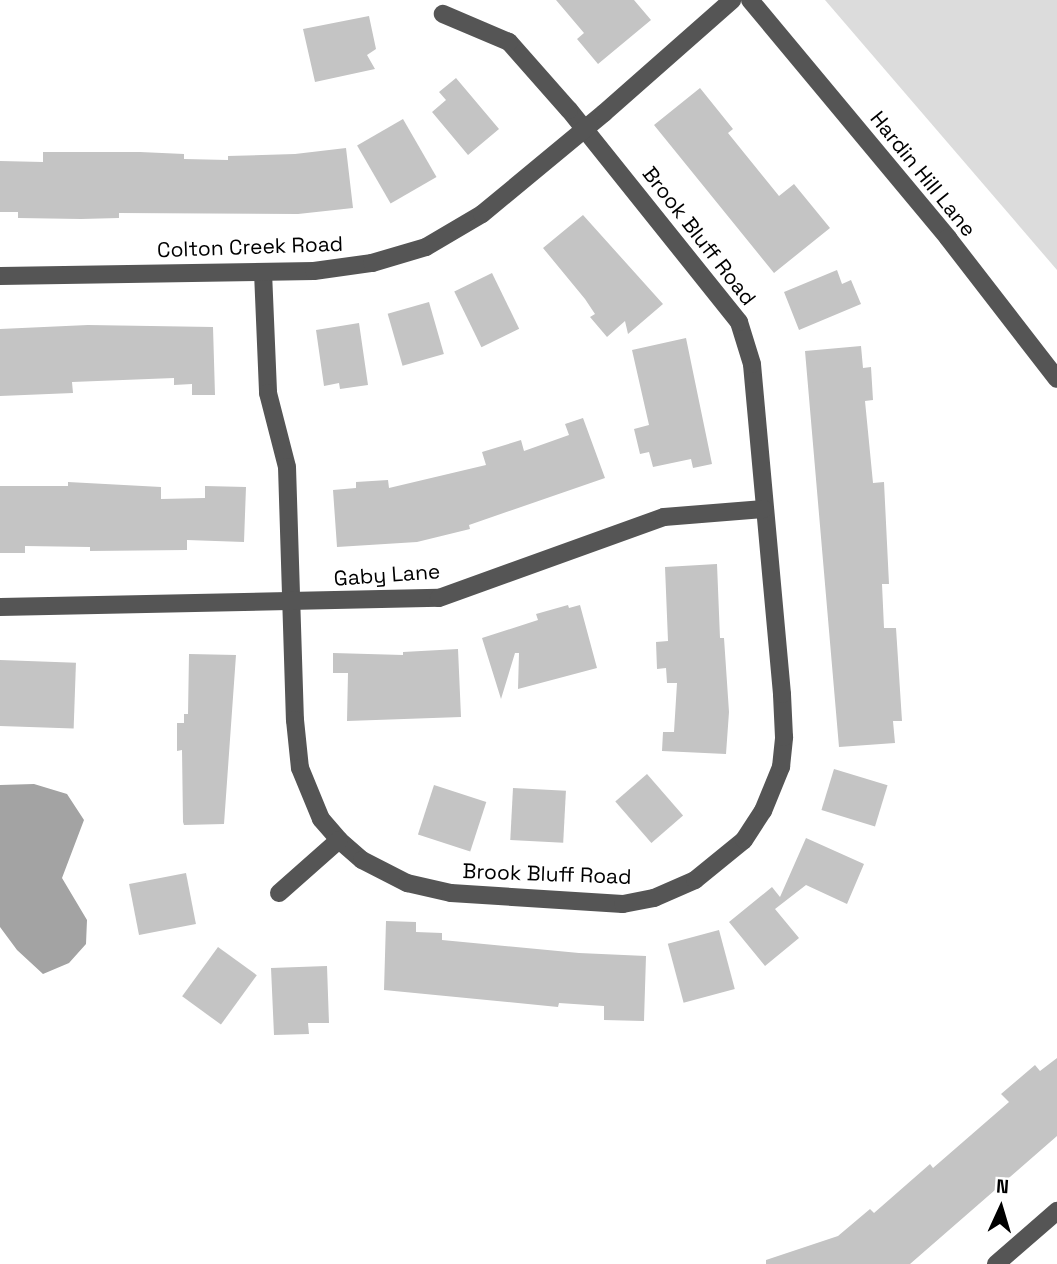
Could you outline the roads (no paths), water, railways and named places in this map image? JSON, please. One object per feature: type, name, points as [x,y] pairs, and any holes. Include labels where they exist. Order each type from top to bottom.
[{"type":"street","name":"Colton Creek Road","points":[[0,276],[314,271],[372,263],[426,247],[482,214],[732,0]]},
{"type":"street","name":"Hardin Hill Lane","points":[[750,0],[948,238],[1057,379]]},
{"type":"street","name":"Brook Bluff Road","points":[[263,272],[268,393],[287,467],[300,768],[321,819],[339,840],[362,860],[407,883],[451,893],[623,904],[654,898],[695,880],[744,840],[763,811],[781,767],[785,737],[752,364],[739,322],[585,128],[509,42],[443,14]]},
{"type":"street","name":"Gaby Lane","points":[[0,607],[439,598],[664,517],[764,509]]},
{"type":"street","points":[[279,893],[339,840]]},
{"type":"street","points":[[996,1264],[1057,1211]]}]
